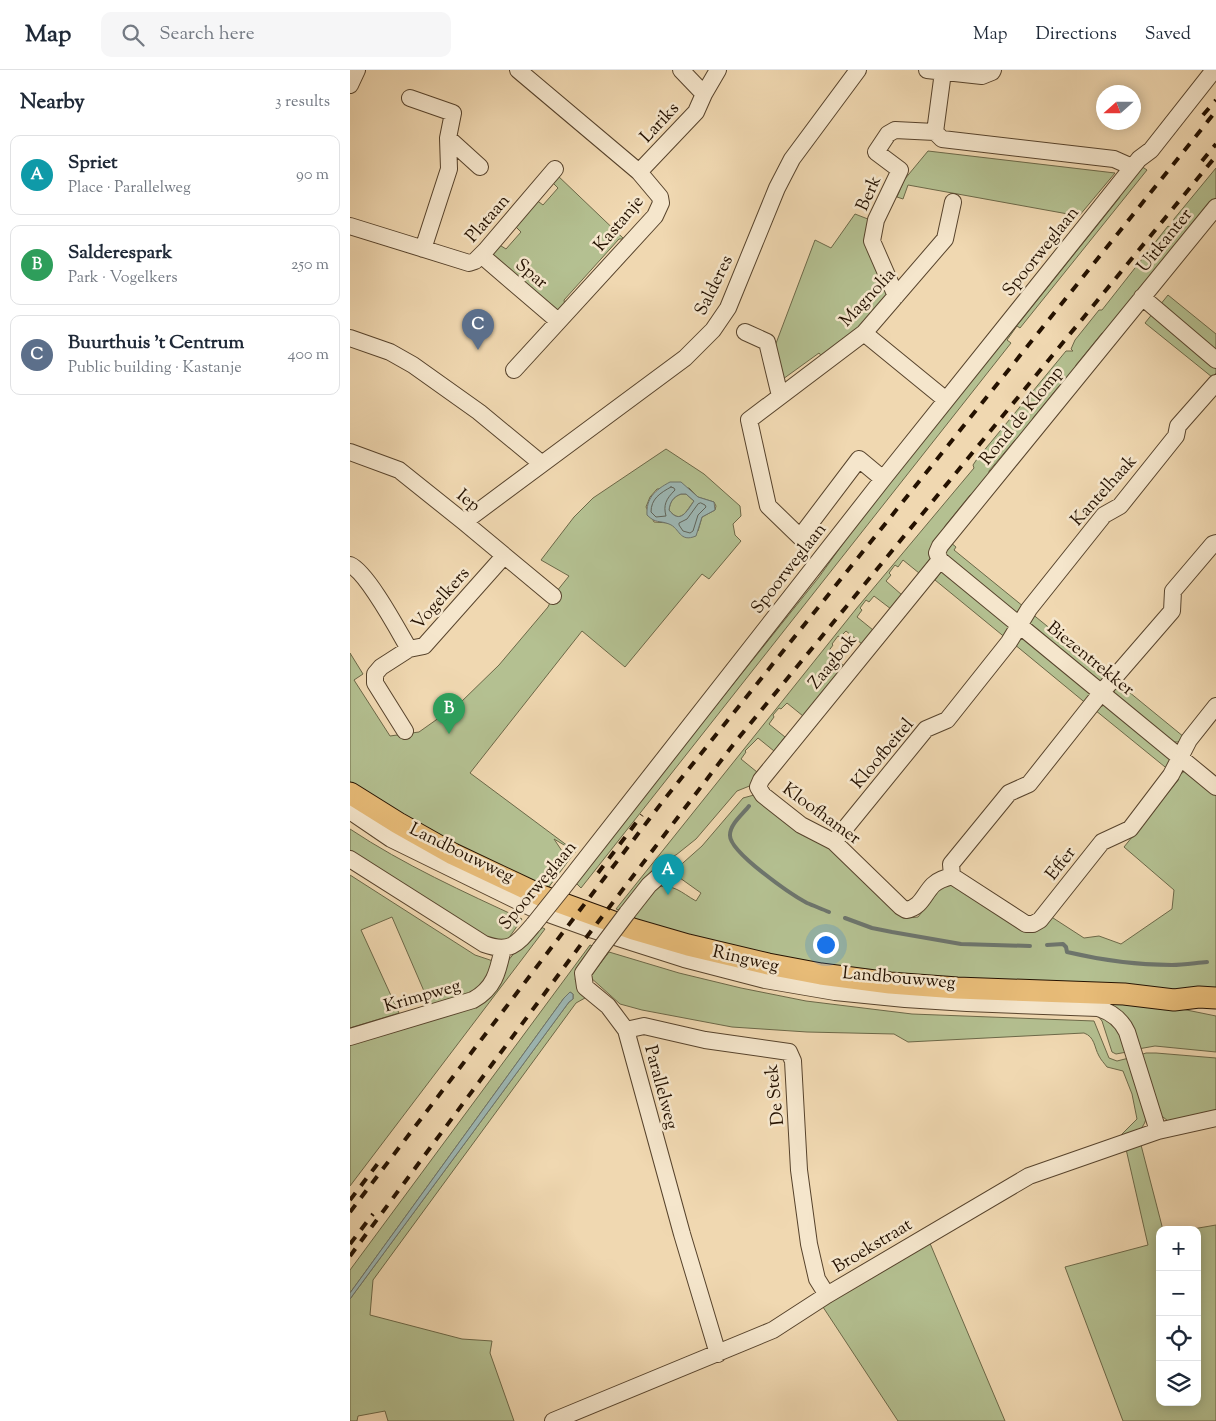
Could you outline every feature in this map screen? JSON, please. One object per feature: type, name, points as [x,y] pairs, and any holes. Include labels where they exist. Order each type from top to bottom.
[{"type":"main road","name":"Ringweg","points":[[350,793],[453,854],[542,896],[688,945],[768,964],[845,978],[957,988],[1124,994],[1174,1000],[1200,997],[1216,998]]},
{"type":"main road","name":"Ringweg","points":[[1174,1000],[1198,1009],[1216,1013]]},
{"type":"street","points":[[350,85],[357,70]]},
{"type":"street","name":"Kastanje","points":[[514,370],[655,216],[661,203],[660,197],[639,172],[518,70]]},
{"type":"street","points":[[680,70],[704,94]]},
{"type":"street","name":"Lariks","points":[[639,172],[696,112],[718,70]]},
{"type":"street","name":"Salderes","points":[[464,522],[685,358],[713,330],[728,308],[777,188],[792,159],[858,70]]},
{"type":"street","points":[[935,132],[935,71],[982,76],[993,70]]},
{"type":"street","name":"Spoorweglaan","points":[[350,859],[484,944],[503,948],[511,947],[519,942],[883,479],[1132,167],[1139,159],[1152,150],[1214,70]]},
{"type":"street","points":[[410,98],[452,113],[448,138],[449,168],[423,249]]},
{"type":"street","name":"Berk","points":[[896,296],[872,241],[876,220],[900,170],[876,152],[888,134],[895,130],[935,132],[942,139],[1114,159],[1132,167]]},
{"type":"street","points":[[448,138],[480,167]]},
{"type":"street","name":"Plataan","points":[[350,226],[469,264],[481,255],[555,169]]},
{"type":"street","name":"Magnolia","points":[[883,479],[859,459],[800,537],[768,506],[749,420],[864,333],[945,239],[953,202]]},
{"type":"street","name":"Uitkanter","points":[[1142,298],[1216,207]]},
{"type":"street","name":"Spar","points":[[481,255],[558,321]]},
{"type":"street","points":[[1142,298],[1216,360]]},
{"type":"street","name":"Rond de Klomp","points":[[940,560],[938,553],[940,546],[1142,298]]},
{"type":"street","points":[[744,332],[767,342],[780,396]]},
{"type":"street","points":[[864,333],[946,400]]},
{"type":"street","points":[[350,338],[390,352],[413,365],[480,412],[542,464]]},
{"type":"street","name":"Kantelhaak","points":[[1019,626],[1029,609],[1104,515],[1120,506],[1176,436],[1178,426],[1216,383]]},
{"type":"street","name":"Iep","points":[[350,452],[399,470],[553,596]]},
{"type":"street","points":[[952,876],[951,864],[1009,793],[1029,784],[1101,693],[1172,611],[1173,591],[1212,544],[1216,543]]},
{"type":"street","name":"Vogelkers","points":[[350,565],[354,566],[366,579],[409,648],[424,646],[504,556]]},
{"type":"street","name":"Biezentrekker","points":[[940,560],[1216,787]]},
{"type":"street","name":"Zaagbok","points":[[758,787],[761,780],[940,560]]},
{"type":"street","name":"Kloofbeitel","points":[[834,842],[926,729],[947,720],[1009,642],[1019,626]]},
{"type":"street","points":[[405,731],[375,683],[374,674],[409,648]]},
{"type":"street","points":[[1180,757],[1188,740],[1216,706]]},
{"type":"street","name":"Effer","points":[[952,876],[1026,924],[1033,924],[1040,920],[1102,842],[1130,829],[1172,775],[1180,757]]},
{"type":"street","name":"Kloofhamer","points":[[758,787],[762,795],[801,825],[834,842],[906,910],[917,906],[939,880],[952,876]]},
{"type":"street","name":"Landbouwweg","points":[[350,811],[391,839],[532,908],[601,933],[684,959],[765,980],[835,992],[905,999],[1098,1008],[1108,1011],[1119,1019],[1127,1032],[1158,1132]]},
{"type":"street","name":"Parallelweg","points":[[667,869],[649,885],[583,973],[585,987],[608,1006],[626,1030],[682,1234],[718,1354]]},
{"type":"street","name":"Krimpweg","points":[[350,1036],[474,1000],[484,994],[494,980],[503,948]]},
{"type":"street","name":"De Stek","points":[[626,1030],[644,1026],[706,1040],[788,1052],[793,1061],[799,1170],[809,1244],[817,1279],[827,1294]]},
{"type":"street","name":"Broekstraat","points":[[553,1421],[773,1330],[827,1294],[1029,1176],[1158,1132],[1216,1118]]},
{"type":"green space","points":[[928,151],[1115,173],[1079,216],[908,185],[903,199],[897,197],[904,180]]},
{"type":"green space","points":[[1141,166],[1147,170],[1020,328],[1017,326],[1007,340],[1011,343],[581,888],[575,882],[819,577],[898,467],[1019,323],[1120,197],[1118,194]]},
{"type":"green space","points":[[1216,168],[1216,200],[1108,332],[1102,333],[1076,365],[1076,371],[1065,385],[1059,386],[1033,418],[1033,423],[1020,439],[1015,440],[989,471],[989,477],[976,494],[970,495],[945,526],[939,544],[919,573],[903,560],[898,567],[895,565],[889,573],[891,575],[886,581],[902,595],[891,609],[874,596],[869,602],[866,600],[860,608],[862,610],[857,617],[873,630],[862,644],[846,631],[840,637],[838,636],[828,652],[844,666],[803,716],[787,703],[773,715],[774,717],[769,724],[785,737],[774,751],[758,738],[745,751],[741,759],[757,772],[762,766],[752,785],[737,791],[696,839],[676,855],[667,858],[622,911],[616,909],[856,609],[974,468],[973,465],[977,459],[1066,351],[1073,351],[1071,349],[1075,340],[1099,310],[1102,310],[1168,226],[1178,233],[1180,231],[1172,225],[1174,219]]},
{"type":"green space","points":[[556,174],[624,239],[619,239],[564,300],[565,306],[558,312],[492,257],[493,250],[498,244],[506,249],[521,232],[514,225],[535,199],[543,205],[558,188],[550,180]]},
{"type":"green space","points":[[855,214],[873,221],[889,298],[864,331],[824,359],[819,353],[783,379],[784,388],[775,346],[815,240],[831,248]]},
{"type":"green space","points":[[1168,295],[1216,334],[1216,351],[1160,305]]},
{"type":"green space","points":[[1153,313],[1216,364],[1216,373],[1212,377],[1145,323]]},
{"type":"green space","points":[[666,449],[704,474],[740,506],[741,516],[733,524],[735,535],[741,541],[709,579],[702,574],[625,667],[582,631],[470,773],[576,852],[554,839],[562,851],[572,856],[548,888],[421,826],[372,798],[350,782],[350,653],[363,674],[354,680],[390,736],[419,732],[460,703],[499,665],[548,607],[553,596],[569,576],[541,560],[574,517],[593,498]],"holes":[[[689,488],[698,497],[714,502],[716,506],[715,510],[702,517],[698,531],[669,523],[654,522],[646,507],[650,497],[657,489]]]},
{"type":"green space","points":[[681,494],[686,494],[694,501],[683,515],[677,516],[669,510],[669,507],[674,498]]},
{"type":"green space","points":[[950,542],[956,547],[954,550],[1024,607],[1015,613],[950,562],[945,553]]},
{"type":"green space","points":[[941,572],[1009,624],[1007,639],[935,580]]},
{"type":"green space","points":[[1031,613],[1111,678],[1102,683],[1034,631],[1028,620]]},
{"type":"green space","points":[[1024,639],[1091,692],[1088,705],[1014,644]]},
{"type":"green space","points":[[1118,683],[1184,737],[1178,742],[1172,742],[1115,695],[1114,691]]},
{"type":"green space","points":[[1104,705],[1171,757],[1170,771],[1095,710]]},
{"type":"green space","points":[[1185,771],[1216,795],[1216,996],[919,978],[797,965],[629,921],[655,887],[673,888],[696,901],[701,893],[680,878],[675,870],[702,846],[743,798],[754,795],[824,841],[907,918],[918,917],[937,893],[937,887],[951,883],[1028,930],[1050,916],[1084,938],[1099,936],[1121,944],[1172,909],[1174,890],[1124,847],[1179,779],[1176,777]]},
{"type":"green space","points":[[350,829],[413,866],[522,919],[506,942],[494,942],[350,852]]},
{"type":"green space","points":[[350,875],[475,955],[493,961],[490,976],[476,992],[430,1005],[392,917],[361,930],[399,1013],[350,1028]]},
{"type":"green space","points":[[541,927],[545,929],[350,1186],[350,1044],[481,1004],[507,962]]},
{"type":"green space","points":[[590,945],[596,947],[575,979],[585,998],[576,1003],[373,1280],[370,1315],[462,1339],[492,1341],[490,1353],[514,1421],[388,1421],[385,1411],[358,1416],[357,1421],[350,1421],[350,1299],[573,999],[573,994],[570,992],[564,998],[350,1293],[350,1270]]},
{"type":"green space","points":[[609,952],[679,973],[806,1001],[912,1014],[1094,1021],[1109,1058],[1117,1061],[1129,1058],[1146,1119],[1145,1123],[1134,1134],[1123,1139],[1121,1135],[1137,1119],[1132,1094],[1123,1071],[1107,1067],[1099,1056],[1090,1037],[1084,1033],[908,1042],[894,1034],[807,1032],[732,1027],[620,1004],[590,977]]},
{"type":"green space","points":[[1093,999],[1162,1005],[1216,1016],[1216,1052],[1155,1046],[1138,1049]]},
{"type":"green space","points":[[1098,1016],[1115,1024],[1127,1052],[1116,1054],[1112,1052],[1102,1021]]},
{"type":"green space","points":[[1146,1053],[1216,1058],[1216,1114],[1168,1121],[1158,1113],[1140,1055]]},
{"type":"green space","points":[[1141,1145],[1162,1226],[1156,1226],[1156,1406],[1201,1406],[1201,1228],[1216,1225],[1216,1421],[1123,1421],[1065,1267],[1148,1245],[1126,1149]]},
{"type":"green space","points":[[929,1241],[1005,1421],[898,1421],[821,1304]]},
{"type":"water","points":[[670,482],[681,482],[698,497],[714,502],[715,510],[702,517],[696,536],[686,538],[673,526],[655,521],[647,515],[648,504],[652,495]],"holes":[[[686,494],[694,501],[689,509],[680,516],[673,514],[669,510],[671,502],[678,495]]]},
{"type":"water","points":[[570,992],[573,994],[573,999],[350,1299],[350,1293]]},
{"type":"waterway","points":[[749,806],[732,827],[730,835],[732,842],[750,862],[788,891],[807,903],[829,912]]},
{"type":"waterway","points":[[845,918],[872,928],[961,944],[1030,946]]},
{"type":"waterway","points":[[1047,945],[1063,944],[1067,952],[1132,963],[1172,965],[1207,962]]},
{"type":"railway","points":[[1203,115],[1216,100]]},
{"type":"railway","points":[[350,1212],[663,801],[1216,111]]},
{"type":"railway","points":[[1202,161],[1216,144]]},
{"type":"railway","points":[[350,1256],[582,943],[736,741],[1216,156]]},
{"type":"railway","points":[[598,873],[642,815]]},
{"type":"railway","points":[[350,1200],[379,1162]]},
{"type":"railway","points":[[350,1244],[373,1214]]},
{"type":"place","name":"Buurthuis 't Centrum","points":[[478,350]]},
{"type":"place","name":"Salderespark","points":[[449,734]]},
{"type":"place","name":"Spriet","points":[[668,895]]}]
